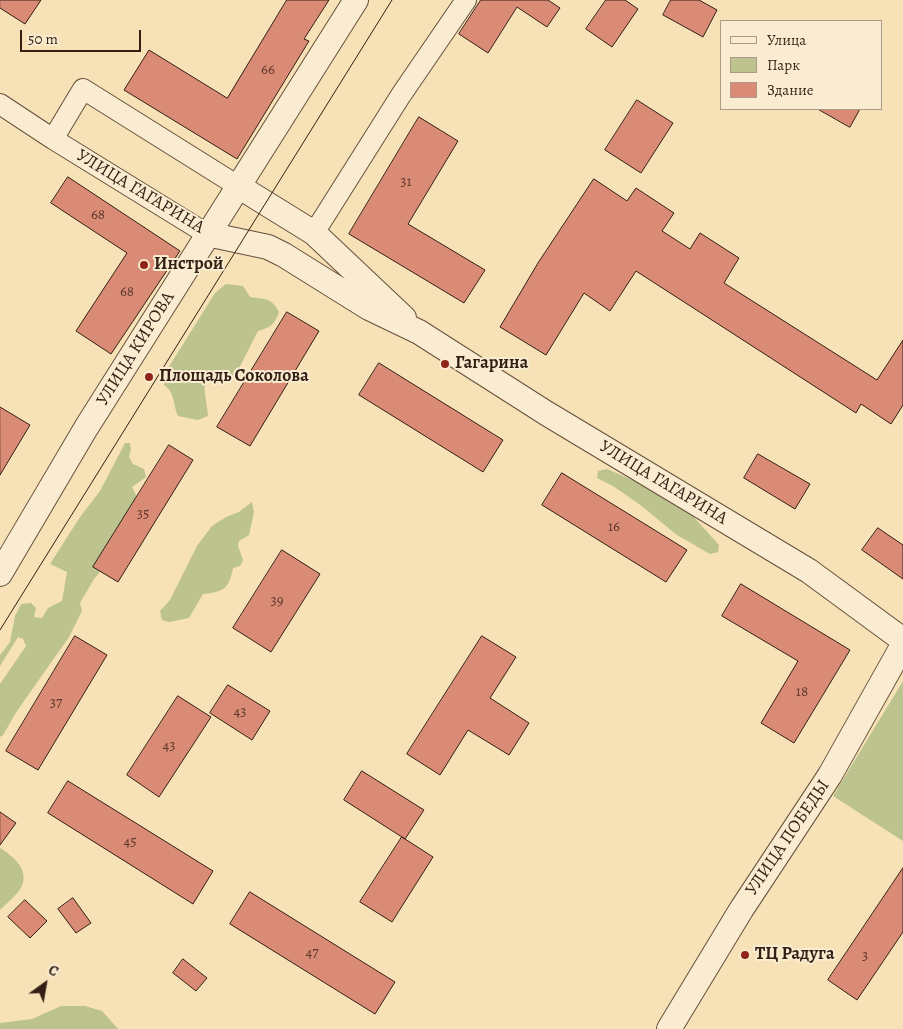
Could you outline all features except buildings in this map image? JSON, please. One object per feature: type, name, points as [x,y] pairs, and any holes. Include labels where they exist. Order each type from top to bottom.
[{"type":"street","name":"УЛИЦА КИРОВА","points":[[0,574],[86,428],[356,0]]},
{"type":"street","points":[[314,233],[391,112],[466,0]]},
{"type":"street","name":"УЛИЦА ГАГАРИНА","points":[[52,139],[83,89],[314,233],[420,332]]},
{"type":"street","name":"УЛИЦА ГАГАРИНА","points":[[0,104],[52,139],[207,234],[268,247],[369,308],[420,332],[546,413],[809,571],[903,640]]},
{"type":"street","name":"УЛИЦА ПОБЕДЫ","points":[[669,1029],[741,910],[830,775],[903,645]]},
{"type":"green space","points":[[226,284],[243,286],[250,297],[271,302],[279,312],[272,325],[258,331],[234,378],[227,380],[210,372],[205,377],[208,416],[198,420],[178,416],[172,395],[164,385],[165,373],[215,293]]},
{"type":"green space","points":[[125,443],[130,443],[129,457],[133,464],[144,469],[146,477],[132,487],[136,495],[136,516],[112,557],[94,579],[80,603],[82,611],[69,637],[0,737],[0,684],[26,646],[23,639],[18,637],[0,666],[0,655],[10,642],[15,616],[21,604],[31,603],[36,608],[34,617],[42,618],[48,608],[62,601],[67,572],[50,564],[80,517],[100,491]]},
{"type":"green space","points":[[607,469],[637,482],[691,514],[719,545],[718,552],[710,554],[677,535],[639,504],[613,486],[597,478],[598,471]]},
{"type":"green space","points":[[252,502],[254,512],[249,535],[239,541],[238,546],[243,560],[240,566],[233,568],[227,585],[216,592],[203,594],[189,618],[169,622],[162,620],[160,611],[170,600],[197,546],[212,526],[226,517],[239,512]]},
{"type":"green space","points":[[903,681],[903,841],[833,796]]},
{"type":"green space","points":[[0,848],[15,859],[22,869],[24,880],[18,892],[0,910]]},
{"type":"green space","points":[[61,1006],[85,1006],[102,1011],[118,1029],[0,1029],[0,1023],[32,1019]]},
{"type":"tram line","points":[[0,630],[392,0]]},
{"type":"place","name":"Инстрой","points":[[144,265]]},
{"type":"place","name":"Гагарина","points":[[445,364]]},
{"type":"place","name":"Площадь Соколова","points":[[149,377]]},
{"type":"place","name":"ТЦ Радуга","points":[[745,955]]}]
